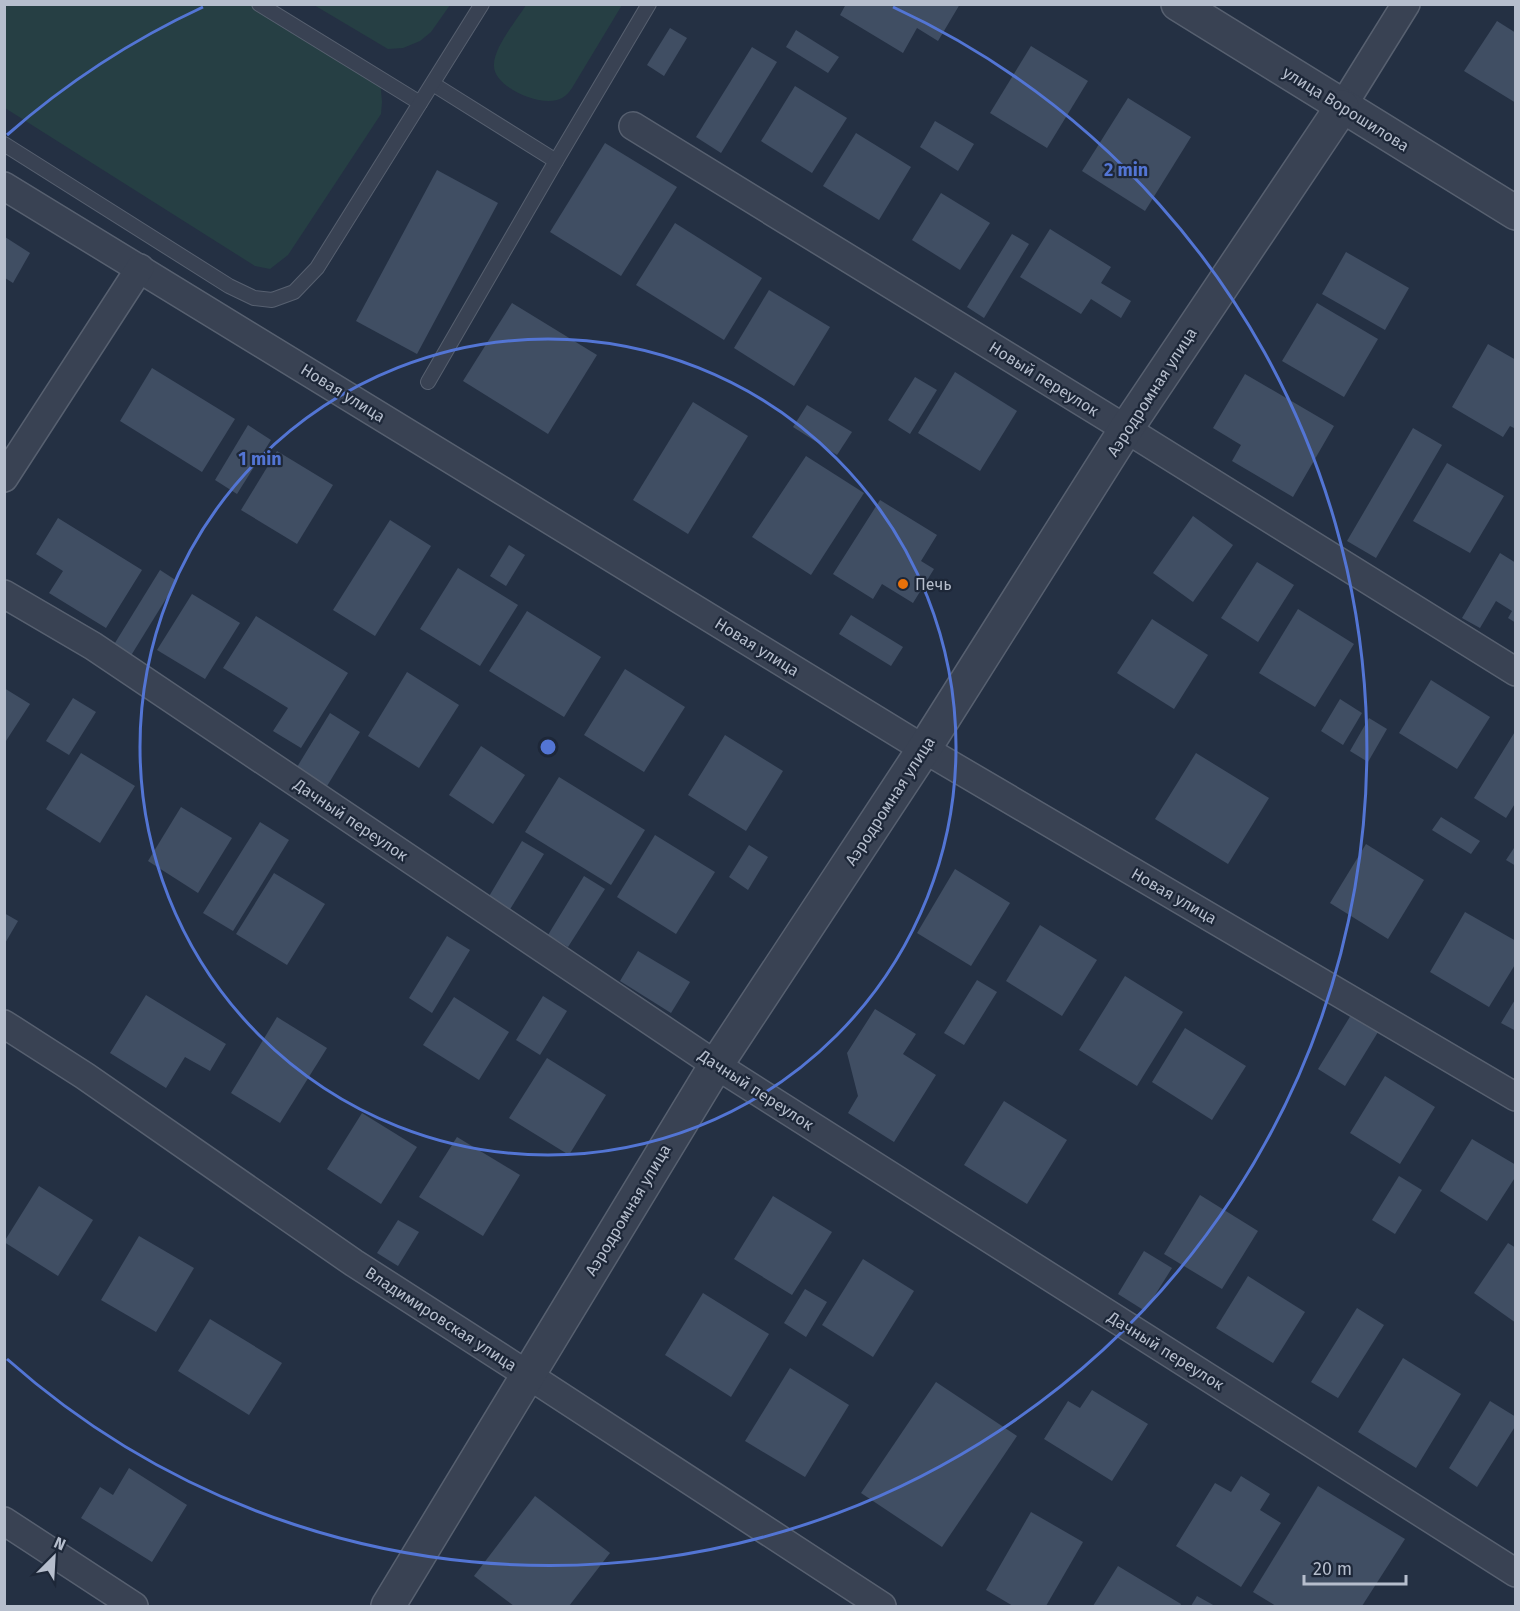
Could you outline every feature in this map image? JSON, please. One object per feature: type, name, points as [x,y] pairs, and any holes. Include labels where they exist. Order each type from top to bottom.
[{"type":"street","name":"улица Ворошилова","points":[[1178,4],[1515,213]]},
{"type":"street","name":"Аэродромная улица","points":[[388,1606],[716,1065],[924,749],[1126,429],[1342,107],[1406,4]]},
{"type":"street","name":"Новый переулок","points":[[633,126],[1126,429],[1515,672]]},
{"type":"street","name":"Новая улица","points":[[4,186],[924,749],[1515,1097]]},
{"type":"street","points":[[4,478],[140,268]]},
{"type":"street","name":"Дачный переулок","points":[[4,594],[93,646],[716,1065],[1515,1573]]},
{"type":"street","name":"Владимировская улица","points":[[4,1024],[85,1076],[354,1263],[882,1606]]},
{"type":"street","points":[[4,1521],[134,1606]]},
{"type":"lane","points":[[259,4],[420,103]]},
{"type":"lane","points":[[4,144],[229,286],[254,298],[273,300],[294,292],[317,268],[482,4]]},
{"type":"lane","points":[[428,382],[649,4]]},
{"type":"lane","points":[[433,84],[556,161]]},
{"type":"green space","points":[[4,5],[250,5],[380,79],[381,114],[288,255],[270,269],[255,266],[5,108]]},
{"type":"green space","points":[[314,5],[450,5],[431,32],[420,41],[403,48],[388,49]]},
{"type":"green space","points":[[526,5],[622,5],[572,88],[562,98],[554,101],[533,99],[521,94],[502,82],[496,74],[494,66],[497,51]]},
{"type":"building","points":[[846,4],[960,4],[938,41],[917,28],[903,53],[840,15]]},
{"type":"building","points":[[1497,21],[1516,33],[1516,103],[1464,71]]},
{"type":"building","points":[[670,28],[687,38],[664,76],[647,65]]},
{"type":"building","points":[[796,30],[839,57],[828,73],[786,47]]},
{"type":"building","points":[[1031,46],[1088,81],[1047,148],[990,113]]},
{"type":"building","points":[[752,47],[777,62],[721,153],[696,137]]},
{"type":"building","points":[[795,86],[847,118],[812,173],[761,141]]},
{"type":"building","points":[[1128,98],[1191,137],[1145,211],[1082,171]]},
{"type":"building","points":[[935,121],[974,144],[958,171],[920,147]]},
{"type":"building","points":[[856,133],[911,167],[879,220],[823,186]]},
{"type":"building","points":[[605,143],[677,187],[621,276],[550,232]]},
{"type":"building","points":[[437,170],[498,203],[417,354],[356,321]]},
{"type":"building","points":[[941,193],[990,223],[960,270],[912,240]]},
{"type":"building","points":[[675,223],[762,278],[724,340],[636,285]]},
{"type":"building","points":[[1050,229],[1111,267],[1101,283],[1131,301],[1121,318],[1091,299],[1081,314],[1020,277]]},
{"type":"building","points":[[1012,234],[1029,244],[984,318],[967,307]]},
{"type":"building","points":[[5,237],[30,253],[13,283],[5,278]]},
{"type":"building","points":[[1346,252],[1409,288],[1385,330],[1322,294]]},
{"type":"building","points":[[769,290],[830,327],[794,386],[734,348]]},
{"type":"building","points":[[512,303],[597,355],[548,434],[463,381]]},
{"type":"building","points":[[1317,303],[1378,339],[1344,397],[1282,361]]},
{"type":"building","points":[[1488,344],[1516,360],[1516,429],[1510,426],[1503,437],[1452,407]]},
{"type":"building","points":[[152,368],[235,419],[202,472],[120,421]]},
{"type":"building","points":[[955,372],[1017,411],[980,471],[918,433]]},
{"type":"building","points":[[1245,374],[1334,426],[1293,497],[1232,461],[1241,445],[1213,428]]},
{"type":"building","points":[[915,377],[937,390],[910,434],[888,420]]},
{"type":"building","points":[[693,402],[748,436],[688,534],[633,500]]},
{"type":"building","points":[[807,405],[852,432],[837,455],[793,427]]},
{"type":"building","points":[[248,425],[271,440],[237,494],[215,480]]},
{"type":"building","points":[[1413,428],[1442,445],[1376,558],[1347,541]]},
{"type":"building","points":[[277,451],[333,485],[297,544],[241,510]]},
{"type":"building","points":[[806,456],[864,493],[811,575],[752,537]]},
{"type":"building","points":[[1447,463],[1504,496],[1470,553],[1413,521]]},
{"type":"building","points":[[880,500],[937,535],[921,561],[934,569],[913,603],[882,584],[873,599],[833,574]]},
{"type":"building","points":[[1193,516],[1233,545],[1193,602],[1153,573]]},
{"type":"building","points":[[58,518],[142,570],[106,628],[49,593],[63,571],[36,554]]},
{"type":"building","points":[[390,520],[431,546],[375,636],[333,610]]},
{"type":"building","points":[[509,545],[525,555],[506,586],[490,576]]},
{"type":"building","points":[[1500,553],[1516,563],[1516,623],[1508,618],[1512,611],[1496,601],[1480,628],[1462,618]]},
{"type":"building","points":[[1257,562],[1294,585],[1258,642],[1221,618]]},
{"type":"building","points":[[458,568],[518,605],[480,666],[420,629]]},
{"type":"building","points":[[160,570],[177,581],[127,662],[110,651]]},
{"type":"building","points":[[192,594],[240,623],[205,679],[157,650]]},
{"type":"building","points":[[1298,609],[1354,644],[1315,707],[1259,673]]},
{"type":"building","points":[[527,611],[601,657],[564,717],[489,671]]},
{"type":"building","points":[[851,615],[903,647],[891,666],[839,634]]},
{"type":"building","points":[[256,616],[348,673],[301,748],[273,731],[288,708],[223,668]]},
{"type":"building","points":[[1152,619],[1208,655],[1174,709],[1117,673]]},
{"type":"building","points":[[625,669],[685,707],[644,772],[584,735]]},
{"type":"building","points":[[407,672],[459,705],[419,768],[368,736]]},
{"type":"building","points":[[1431,680],[1490,717],[1457,769],[1399,733]]},
{"type":"building","points":[[4,688],[30,704],[4,744]]},
{"type":"building","points":[[73,698],[96,712],[69,755],[46,741]]},
{"type":"building","points":[[1340,699],[1362,713],[1343,745],[1321,731]]},
{"type":"building","points":[[330,713],[360,732],[324,791],[294,772]]},
{"type":"building","points":[[1369,718],[1387,729],[1368,762],[1350,751]]},
{"type":"building","points":[[1516,730],[1516,802],[1506,818],[1474,798]]},
{"type":"building","points":[[725,735],[783,771],[746,831],[688,795]]},
{"type":"building","points":[[481,746],[525,775],[493,824],[449,795]]},
{"type":"building","points":[[81,753],[135,786],[100,843],[46,809]]},
{"type":"building","points":[[1196,753],[1269,798],[1228,864],[1155,819]]},
{"type":"building","points":[[559,777],[645,830],[611,885],[525,832]]},
{"type":"building","points":[[181,807],[232,838],[198,893],[148,861]]},
{"type":"building","points":[[1441,817],[1480,841],[1471,854],[1432,830]]},
{"type":"building","points":[[260,822],[289,840],[233,931],[203,913]]},
{"type":"building","points":[[655,835],[715,872],[676,934],[617,897]]},
{"type":"building","points":[[522,841],[544,854],[509,911],[488,898]]},
{"type":"building","points":[[1366,844],[1424,880],[1388,939],[1330,903]]},
{"type":"building","points":[[749,845],[768,857],[748,890],[729,877]]},
{"type":"building","points":[[1516,845],[1516,866],[1506,860]]},
{"type":"building","points":[[955,869],[1010,903],[971,966],[917,933]]},
{"type":"building","points":[[274,873],[325,904],[287,965],[236,934]]},
{"type":"building","points":[[584,876],[605,889],[568,947],[548,935]]},
{"type":"building","points":[[1465,912],[1516,941],[1516,963],[1489,1007],[1430,972]]},
{"type":"building","points":[[4,913],[18,921],[4,945]]},
{"type":"building","points":[[1040,925],[1097,960],[1062,1016],[1006,981]]},
{"type":"building","points":[[447,936],[470,950],[432,1013],[409,998]]},
{"type":"building","points":[[638,951],[690,982],[671,1013],[620,981]]},
{"type":"building","points":[[1125,976],[1183,1012],[1137,1086],[1079,1050]]},
{"type":"building","points":[[977,980],[997,992],[964,1045],[944,1033]]},
{"type":"building","points":[[146,995],[226,1044],[210,1071],[185,1057],[166,1088],[110,1053]]},
{"type":"building","points":[[543,996],[567,1011],[540,1055],[516,1040]]},
{"type":"building","points":[[454,997],[509,1032],[479,1080],[423,1045]]},
{"type":"building","points":[[1516,998],[1516,1031],[1501,1023]]},
{"type":"building","points":[[875,1009],[916,1034],[903,1054],[936,1075],[894,1142],[848,1113],[858,1096],[847,1053]]},
{"type":"building","points":[[1351,1015],[1378,1032],[1345,1086],[1318,1069]]},
{"type":"building","points":[[277,1017],[327,1048],[280,1123],[231,1093]]},
{"type":"building","points":[[1185,1028],[1246,1066],[1212,1120],[1152,1082]]},
{"type":"building","points":[[547,1058],[606,1095],[569,1155],[509,1118]]},
{"type":"building","points":[[1385,1076],[1435,1107],[1400,1164],[1350,1133]]},
{"type":"building","points":[[1004,1101],[1067,1140],[1027,1204],[964,1165]]},
{"type":"building","points":[[362,1113],[417,1147],[381,1204],[327,1169]]},
{"type":"building","points":[[457,1137],[520,1175],[483,1236],[419,1197]]},
{"type":"building","points":[[1472,1139],[1516,1165],[1516,1176],[1487,1221],[1440,1191]]},
{"type":"building","points":[[1399,1176],[1422,1190],[1395,1234],[1372,1220]]},
{"type":"building","points":[[39,1186],[93,1220],[58,1276],[4,1242]]},
{"type":"building","points":[[1200,1195],[1258,1231],[1222,1289],[1164,1254]]},
{"type":"building","points":[[773,1196],[832,1232],[792,1295],[734,1259]]},
{"type":"building","points":[[398,1220],[419,1232],[398,1266],[377,1253]]},
{"type":"building","points":[[139,1236],[194,1268],[156,1332],[101,1300]]},
{"type":"building","points":[[1508,1243],[1516,1248],[1516,1323],[1474,1293]]},
{"type":"building","points":[[1144,1251],[1172,1268],[1145,1311],[1118,1294]]},
{"type":"building","points":[[863,1259],[914,1291],[873,1357],[822,1325]]},
{"type":"building","points":[[1248,1276],[1305,1312],[1273,1363],[1216,1328]]},
{"type":"building","points":[[805,1289],[827,1302],[806,1337],[784,1323]]},
{"type":"building","points":[[703,1293],[769,1334],[731,1397],[665,1355]]},
{"type":"building","points":[[1357,1308],[1384,1325],[1338,1398],[1311,1382]]},
{"type":"building","points":[[210,1319],[282,1363],[249,1415],[178,1371]]},
{"type":"building","points":[[1403,1358],[1461,1394],[1416,1468],[1358,1432]]},
{"type":"building","points":[[790,1368],[849,1405],[805,1477],[745,1441]]},
{"type":"building","points":[[936,1382],[1017,1436],[942,1547],[861,1493]]},
{"type":"building","points":[[1092,1390],[1148,1424],[1112,1481],[1044,1439],[1068,1401],[1080,1408]]},
{"type":"building","points":[[1490,1401],[1516,1417],[1516,1425],[1477,1487],[1449,1468]]},
{"type":"building","points":[[129,1468],[187,1505],[152,1562],[81,1518],[100,1487],[113,1495]]},
{"type":"building","points":[[1241,1476],[1270,1494],[1260,1510],[1281,1523],[1241,1587],[1176,1546],[1215,1483],[1231,1492]]},
{"type":"building","points":[[1318,1486],[1405,1539],[1362,1606],[1276,1606],[1253,1592]]},
{"type":"building","points":[[535,1496],[610,1553],[569,1606],[514,1606],[474,1576]]},
{"type":"building","points":[[1031,1512],[1083,1542],[1046,1606],[1013,1606],[986,1590]]},
{"type":"building","points":[[1118,1566],[1181,1604],[1180,1606],[1093,1606]]},
{"type":"building","points":[[1197,1596],[1215,1606],[1191,1606]]},
{"type":"place","name":"Печь","points":[[903,584]]}]
